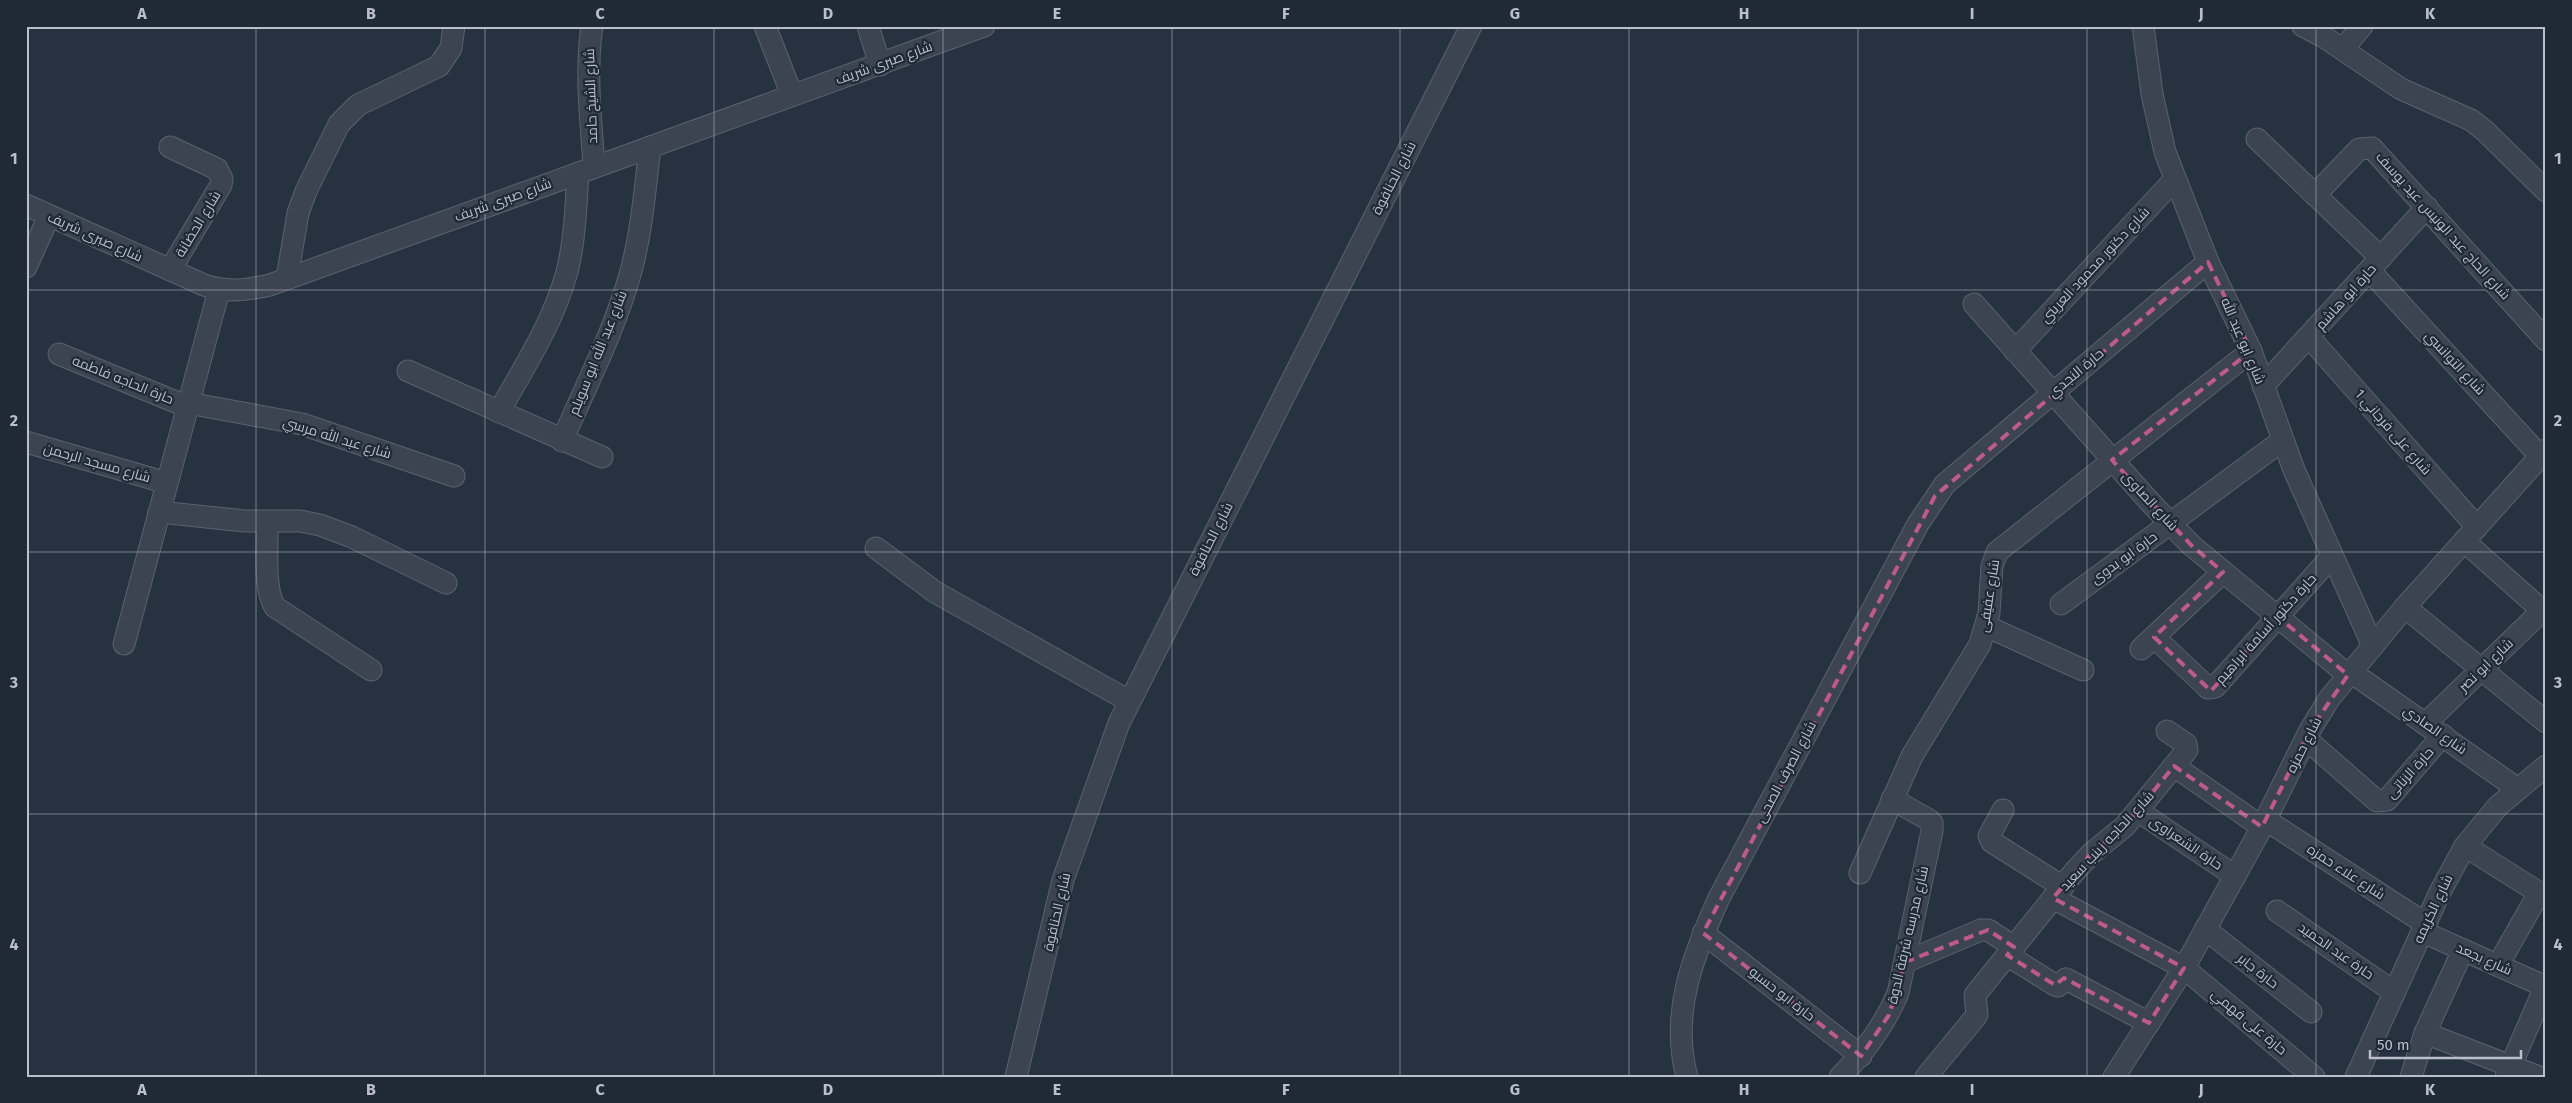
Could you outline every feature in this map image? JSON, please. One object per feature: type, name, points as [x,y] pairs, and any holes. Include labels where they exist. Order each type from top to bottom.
[{"type":"street","points":[[287,278],[300,206],[339,124],[358,105],[439,66],[451,48],[454,26]]},
{"type":"street","name":"شارع الشيخ حامد","points":[[499,412],[540,340],[560,295],[586,169],[588,51],[592,26]]},
{"type":"street","points":[[765,26],[792,95]]},
{"type":"street","points":[[868,26],[880,65]]},
{"type":"street","name":"شارع صبرى شريف","points":[[26,205],[219,290],[248,290],[287,278],[792,95],[880,65],[944,33],[984,26]]},
{"type":"street","name":"شارع الحنافوة","points":[[1016,1077],[1063,880],[1110,745],[1129,701],[1471,26]]},
{"type":"street","name":"شارع ابو عبد الله","points":[[2143,26],[2152,94],[2165,152],[2208,262],[2251,351],[2283,440],[2372,646]]},
{"type":"street","points":[[2303,26],[2343,49],[2400,89],[2471,120],[2485,131],[2546,191]]},
{"type":"street","points":[[2343,49],[2362,26]]},
{"type":"street","name":"شارع التوانسي","points":[[2257,139],[2315,195],[2544,453]]},
{"type":"street","name":"شارع الحضانة","points":[[170,147],[217,169],[222,179],[221,185],[170,270]]},
{"type":"street","name":"شارع عبد الله ابو سويلم","points":[[562,441],[615,318],[630,272],[641,224],[650,147]]},
{"type":"street","name":"شارع الحاج عبد الونيس عيد يوسف","points":[[2315,195],[2353,153],[2365,147],[2378,152],[2546,340]]},
{"type":"street","name":"شارع دكتور محمود العريني","points":[[2015,351],[2175,179]]},
{"type":"street","name":"حارة ابو هاشم","points":[[2263,386],[2427,207]]},
{"type":"street","points":[[26,267],[48,216]]},
{"type":"street","name":"حارة النجدي","points":[[1945,484],[2208,262]]},
{"type":"street","points":[[124,644],[219,290]]},
{"type":"street","name":"شارع الصاوى","points":[[1974,304],[2112,460],[2191,545],[2349,673]]},
{"type":"street","name":"شارع على فرجاني 1","points":[[2309,337],[2471,534],[2545,610]]},
{"type":"street","name":"شارع عفيفى","points":[[1860,873],[1912,756],[1980,644],[1986,626],[1993,559],[1997,552],[2251,351]]},
{"type":"street","name":"حارة الحاجه فاطمه","points":[[58,354],[188,405]]},
{"type":"street","points":[[408,371],[562,441],[602,457]]},
{"type":"street","name":"شارع عبد الله مرسي","points":[[188,405],[302,424],[454,476]]},
{"type":"street","name":"حارة ابو بدوى","points":[[2061,604],[2283,440]]},
{"type":"street","name":"شارع مسجد الرحمن","points":[[26,442],[167,483]]},
{"type":"street","name":"شارع حمزه","points":[[2114,1077],[2184,968],[2264,823],[2306,739],[2329,699],[2405,607],[2544,453]]},
{"type":"street","name":"شارع الصرف الصحى","points":[[1688,1077],[1681,1054],[1685,992],[1692,959],[1718,898],[1913,533],[1945,484]]},
{"type":"street","points":[[159,512],[267,522],[284,520],[320,525],[352,537],[446,583]]},
{"type":"street","points":[[267,522],[270,599],[276,607],[371,670]]},
{"type":"street","points":[[876,548],[935,592],[1129,701]]},
{"type":"street","name":"حارة دكتور أسامة ابراهيم","points":[[2223,572],[2147,643],[2205,685],[2212,688],[2332,556]]},
{"type":"street","points":[[2405,607],[2546,722]]},
{"type":"street","name":"شارع ابو نصر","points":[[2426,723],[2545,610]]},
{"type":"street","points":[[1986,626],[2083,670]]},
{"type":"street","name":"شارع الصادي","points":[[2349,673],[2426,723],[2518,789]]},
{"type":"street","name":"شارع الحاجه زينب سعيد","points":[[1926,1077],[1975,1018],[1977,1011],[1974,1003],[1975,995],[2092,853],[2118,833],[2138,811],[2188,746],[2167,731]]},
{"type":"street","name":"حارة الزناتى","points":[[2306,739],[2377,801],[2382,802],[2387,800],[2443,735]]},
{"type":"street","points":[[2174,766],[2264,823]]},
{"type":"street","name":"شارع الكريمه","points":[[2356,1077],[2424,928],[2465,846],[2481,824],[2546,766]]},
{"type":"street","name":"شارع مدرسه شرفة الدوة","points":[[1840,1077],[1861,1056],[1889,1015],[1898,993],[1932,827],[1929,820],[1892,798]]},
{"type":"street","name":"حارة على فهمي","points":[[2003,810],[1989,836],[1992,842],[2058,893],[2184,968],[2314,1077]]},
{"type":"street","name":"حارة الشعراوى","points":[[2138,811],[2235,876]]},
{"type":"street","name":"شارع علاء حمزه","points":[[2264,823],[2424,928]]},
{"type":"street","points":[[2465,846],[2542,895],[2498,966]]},
{"type":"street","name":"حارة عبد الحميد","points":[[2277,911],[2394,992]]},
{"type":"street","name":"شارع بجعد","points":[[2424,928],[2463,950],[2546,987]]},
{"type":"street","name":"حارة جابر","points":[[2205,929],[2310,1012]]},
{"type":"street","points":[[1905,962],[1981,930],[1988,930],[2054,985],[2058,986],[2066,979],[2149,1023]]},
{"type":"street","name":"حارة ابو حسبو","points":[[1703,933],[1861,1056]]},
{"type":"street","points":[[2410,1077],[2425,1032],[2463,950]]},
{"type":"street","points":[[2508,1071],[2546,987]]},
{"type":"street","points":[[2425,1032],[2508,1071],[2539,1077]]},
{"type":"highlighted area","points":[[2208,262],[2251,351],[2112,460],[2191,545],[2223,572],[2154,637],[2211,691],[2277,616],[2348,675],[2310,730],[2262,827],[2174,766],[2125,826],[2092,853],[2053,898],[2184,968],[2149,1023],[2064,978],[2055,985],[2007,955],[2014,947],[1988,930],[1905,962],[1889,1015],[1861,1056],[1703,933],[1935,496]]}]
